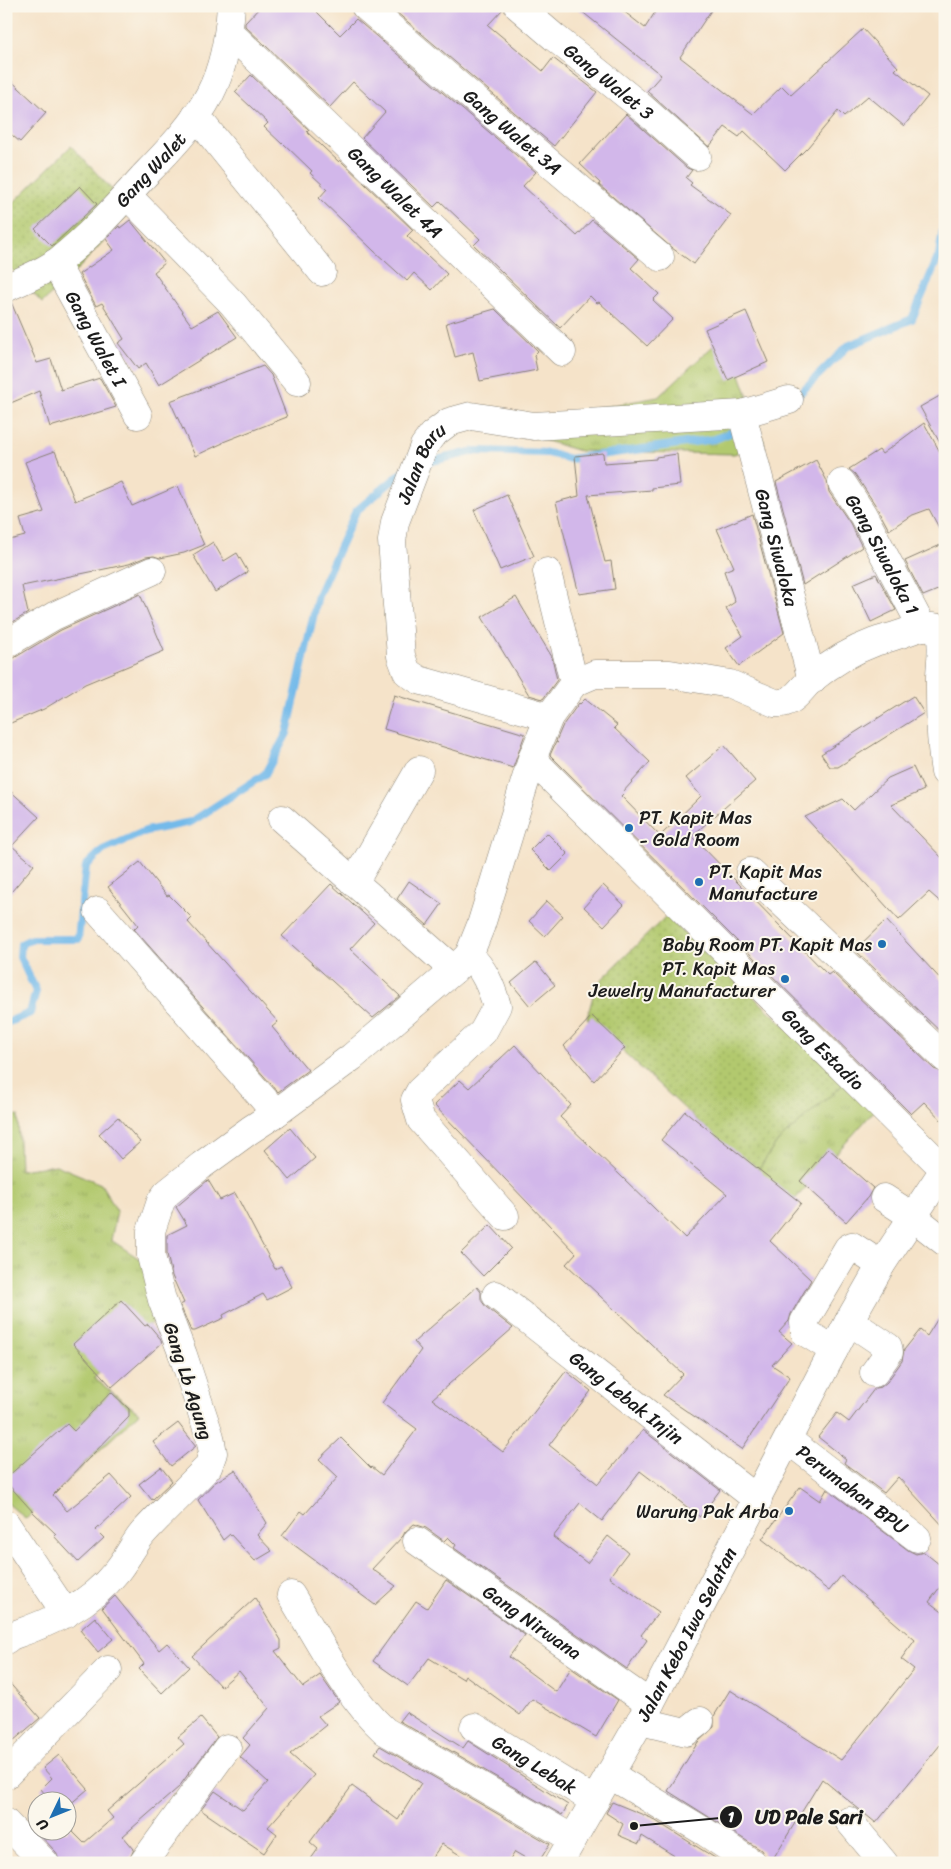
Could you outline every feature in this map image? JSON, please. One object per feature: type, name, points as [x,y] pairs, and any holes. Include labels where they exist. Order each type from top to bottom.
[{"type":"street","name":"Gang Walet 3A","points":[[365,6],[660,257]]},
{"type":"street","name":"Gang Walet 3","points":[[518,6],[639,105],[697,156]]},
{"type":"street","name":"Gang Walet","points":[[6,288],[55,263],[94,230],[170,149],[196,116],[219,74],[230,19]]},
{"type":"street","name":"Gang Walet 4A","points":[[230,19],[562,352]]},
{"type":"street","points":[[196,116],[322,272]]},
{"type":"street","points":[[127,195],[233,304],[296,382]]},
{"type":"street","name":"Gang Walet I","points":[[55,263],[138,415]]},
{"type":"street","name":"Jalan Baru","points":[[548,717],[419,680],[407,672],[401,656],[392,541],[395,522],[424,446],[432,435],[449,422],[471,416],[534,426],[742,414],[789,400]]},
{"type":"street","name":"Gang Siwaloka","points":[[742,414],[812,680]]},
{"type":"street","name":"Gang Siwaloka 1","points":[[842,483],[935,624]]},
{"type":"street","points":[[6,644],[54,616],[152,571]]},
{"type":"street","points":[[547,572],[574,683]]},
{"type":"street","points":[[461,962],[493,892],[532,759],[548,717],[574,683],[595,674],[670,674],[730,684],[775,703],[782,704],[795,697],[812,680],[841,659],[873,643],[935,624],[941,640],[942,752],[945,772]]},
{"type":"street","name":"Gang Estadio","points":[[532,759],[945,1169]]},
{"type":"street","points":[[354,883],[419,770]]},
{"type":"street","points":[[282,819],[354,883],[461,962],[479,964],[497,1006],[483,1032],[420,1091],[415,1100],[421,1120],[505,1216]]},
{"type":"street","points":[[750,872],[945,1058]]},
{"type":"street","points":[[98,910],[276,1113]]},
{"type":"street","name":"Gang Lb Agung","points":[[6,1640],[11,1636],[66,1614],[83,1604],[119,1569],[129,1551],[144,1533],[208,1467],[213,1453],[210,1437],[156,1278],[151,1256],[150,1239],[153,1220],[161,1201],[167,1193],[202,1165],[360,1051],[461,962]]},
{"type":"street","name":"Jalan Kebo Iwa Selatan","points":[[559,1863],[645,1713],[758,1500],[849,1321],[881,1265],[945,1169]]},
{"type":"street","points":[[884,1198],[912,1216],[945,1242]]},
{"type":"street","points":[[834,1350],[805,1332],[803,1328],[804,1322],[848,1248],[852,1246],[881,1265]]},
{"type":"street","name":"Gang Lebak Injin","points":[[496,1296],[758,1500]]},
{"type":"street","points":[[849,1321],[888,1347],[889,1352],[874,1374]]},
{"type":"street","name":"Perumahan BPU","points":[[788,1440],[917,1538]]},
{"type":"street","points":[[6,1524],[66,1614]]},
{"type":"street","name":"Gang Nirwana","points":[[416,1541],[645,1713]]},
{"type":"street","points":[[291,1595],[353,1694],[369,1717],[385,1731],[573,1839]]},
{"type":"street","points":[[6,1775],[108,1670]]},
{"type":"street","points":[[645,1713],[686,1732],[700,1721]]},
{"type":"street","name":"Gang Lebak","points":[[474,1727],[595,1801]]},
{"type":"street","points":[[143,1863],[227,1748]]},
{"type":"street","points":[[609,1774],[752,1863]]},
{"type":"street","points":[[849,1821],[884,1863]]},
{"type":"street","points":[[6,1823],[46,1863]]},
{"type":"green space","points":[[71,146],[131,210],[79,268],[42,303],[6,263],[6,210]]},
{"type":"green space","points":[[726,334],[764,443],[734,454],[580,451],[489,424],[566,414],[658,397]]},
{"type":"green space","points":[[666,916],[846,1082],[778,1141],[755,1174],[587,1018],[596,985]]},
{"type":"green space","points":[[846,1082],[875,1110],[790,1205],[755,1174],[778,1141]]},
{"type":"green space","points":[[18,1115],[20,1170],[56,1165],[101,1184],[117,1211],[111,1240],[164,1275],[170,1305],[94,1378],[139,1413],[26,1519],[6,1502],[6,1117]]},
{"type":"building","points":[[261,6],[311,6],[340,35],[356,19],[536,172],[523,186],[577,236],[592,220],[639,259],[631,268],[659,294],[653,300],[673,319],[647,346],[590,296],[560,328],[474,245],[480,239],[440,201],[434,207],[362,138],[385,112],[353,82],[330,107],[245,26],[245,23]]},
{"type":"building","points":[[389,6],[503,6],[503,9],[488,25],[543,71],[553,58],[597,92],[554,146]]},
{"type":"building","points":[[575,6],[617,6],[645,28],[659,6],[714,6],[680,57],[753,114],[782,86],[791,95],[863,29],[898,67],[895,70],[928,96],[904,126],[868,96],[844,117],[838,111],[808,147],[785,170],[744,131],[739,137],[725,127],[709,147],[647,91],[661,75]]},
{"type":"building","points":[[251,75],[309,130],[307,132],[339,162],[340,160],[413,230],[407,236],[447,274],[432,290],[414,273],[407,281],[319,198],[327,189],[310,173],[312,171],[264,127],[268,123],[235,92]]},
{"type":"building","points":[[6,76],[46,113],[20,142],[6,130]]},
{"type":"building","points":[[626,114],[687,168],[692,170],[686,178],[692,183],[690,185],[731,215],[694,264],[672,248],[599,185],[600,183],[580,164]]},
{"type":"building","points":[[80,186],[97,204],[52,246],[35,229]]},
{"type":"building","points":[[130,220],[165,263],[154,272],[192,326],[218,311],[237,337],[159,385],[146,363],[138,369],[118,343],[124,339],[102,303],[96,306],[79,274],[114,250],[106,239],[119,226],[120,228]]},
{"type":"building","points":[[11,302],[37,363],[51,359],[61,390],[100,378],[116,407],[50,427],[39,391],[6,405],[6,303]]},
{"type":"building","points":[[495,309],[538,351],[534,355],[537,370],[480,381],[473,352],[455,357],[446,323]]},
{"type":"building","points":[[746,311],[768,362],[728,380],[705,329]]},
{"type":"building","points":[[263,366],[271,375],[287,417],[223,442],[195,456],[170,401]]},
{"type":"building","points":[[945,393],[945,452],[920,407]]},
{"type":"building","points":[[924,423],[945,461],[945,539],[929,509],[910,516],[889,530],[876,506],[855,474],[849,469],[879,450],[882,454]]},
{"type":"building","points":[[55,451],[75,501],[121,482],[132,506],[178,486],[204,545],[184,553],[160,558],[154,556],[146,557],[129,564],[22,586],[28,613],[6,626],[6,541],[25,536],[20,519],[44,512],[25,462]]},
{"type":"building","points":[[603,453],[604,463],[656,459],[656,457],[677,454],[680,485],[652,488],[652,490],[588,495],[605,562],[611,561],[615,589],[579,594],[556,502],[579,496],[575,456]]},
{"type":"building","points":[[816,460],[827,481],[829,492],[850,523],[862,547],[803,585],[776,482]]},
{"type":"building","points":[[507,495],[534,556],[500,570],[474,510]]},
{"type":"building","points":[[752,514],[784,633],[739,666],[726,648],[743,636],[726,608],[735,602],[724,571],[734,567],[717,529]]},
{"type":"building","points":[[213,542],[224,561],[237,553],[248,572],[215,592],[193,555]]},
{"type":"building","points":[[945,543],[945,587],[923,596],[905,561]]},
{"type":"building","points":[[876,574],[896,610],[871,622],[853,584]]},
{"type":"building","points":[[140,594],[164,651],[85,684],[44,709],[6,725],[6,660],[14,658],[61,630]]},
{"type":"building","points":[[516,597],[552,657],[557,680],[543,699],[529,695],[482,617]]},
{"type":"building","points":[[394,695],[525,734],[513,768],[384,729]]},
{"type":"building","points":[[913,696],[924,713],[838,767],[830,767],[821,754]]},
{"type":"building","points":[[585,699],[617,725],[614,728],[650,762],[621,796],[660,836],[701,796],[686,778],[724,745],[755,781],[692,836],[828,975],[832,972],[934,1069],[945,1073],[945,1124],[924,1102],[911,1114],[550,755],[556,742],[558,743],[556,741],[563,725],[579,703]]},
{"type":"building","points":[[913,767],[924,790],[891,805],[945,861],[945,906],[929,892],[899,920],[805,817],[843,799],[854,810],[888,778]]},
{"type":"building","points":[[6,787],[39,817],[12,846],[34,865],[6,898]]},
{"type":"building","points":[[547,833],[568,854],[551,871],[530,850]]},
{"type":"building","points":[[140,862],[167,896],[169,895],[192,918],[188,922],[278,1022],[272,1027],[308,1070],[278,1092],[134,929],[138,925],[108,887]]},
{"type":"building","points":[[409,881],[442,904],[427,925],[397,899]]},
{"type":"building","points":[[331,884],[374,923],[350,949],[400,996],[373,1018],[282,936]]},
{"type":"building","points":[[603,885],[624,905],[604,926],[584,907]]},
{"type":"building","points":[[547,901],[563,916],[545,936],[529,921]]},
{"type":"building","points":[[886,920],[945,984],[945,1036],[855,950]]},
{"type":"building","points":[[536,962],[555,985],[530,1006],[511,983]]},
{"type":"building","points":[[592,1016],[625,1048],[594,1081],[564,1046]]},
{"type":"building","points":[[515,1045],[571,1105],[560,1117],[685,1238],[727,1194],[661,1140],[685,1111],[801,1203],[770,1241],[811,1280],[791,1314],[789,1321],[779,1332],[792,1343],[772,1365],[790,1377],[742,1449],[663,1395],[683,1374],[566,1264],[576,1253],[434,1105],[460,1080],[469,1088]]},
{"type":"building","points":[[118,1117],[140,1142],[121,1159],[99,1134]]},
{"type":"building","points":[[290,1128],[315,1158],[290,1180],[265,1150]]},
{"type":"building","points":[[828,1148],[873,1188],[868,1197],[846,1222],[800,1181]]},
{"type":"building","points":[[208,1180],[220,1200],[235,1193],[275,1269],[281,1266],[292,1287],[267,1300],[263,1294],[223,1315],[224,1318],[191,1331],[180,1305],[184,1303],[172,1276],[167,1254],[167,1235],[187,1225],[176,1207]]},
{"type":"building","points":[[490,1225],[511,1248],[483,1276],[461,1253]]},
{"type":"building","points":[[477,1287],[481,1292],[481,1300],[486,1307],[513,1328],[432,1399],[503,1452],[566,1371],[591,1391],[549,1445],[598,1484],[643,1430],[720,1490],[700,1517],[640,1471],[602,1521],[580,1503],[553,1537],[587,1563],[608,1536],[628,1552],[609,1577],[659,1612],[641,1635],[647,1640],[627,1669],[454,1548],[456,1545],[448,1537],[444,1541],[426,1528],[414,1524],[372,1569],[396,1586],[375,1605],[282,1536],[301,1511],[305,1514],[338,1477],[319,1459],[341,1438],[371,1468],[382,1475],[417,1429],[382,1403],[421,1350],[414,1342]]},
{"type":"building","points":[[121,1300],[145,1326],[148,1324],[162,1343],[112,1387],[73,1344]]},
{"type":"building","points":[[945,1307],[945,1528],[898,1477],[884,1493],[844,1463],[846,1459],[818,1437],[837,1413],[849,1422],[875,1388],[881,1387],[887,1382],[902,1361],[904,1350],[920,1330],[927,1336]]},
{"type":"building","points":[[111,1392],[129,1409],[129,1417],[53,1495],[67,1511],[111,1475],[131,1497],[96,1530],[104,1538],[78,1562],[54,1536],[56,1534],[6,1482],[6,1478],[67,1424],[74,1431]]},
{"type":"building","points":[[178,1423],[196,1446],[171,1466],[153,1442]]},
{"type":"building","points":[[161,1467],[172,1481],[152,1500],[139,1484]]},
{"type":"building","points":[[235,1470],[267,1523],[257,1535],[272,1551],[255,1561],[230,1534],[223,1540],[198,1500],[214,1483]]},
{"type":"building","points":[[800,1487],[820,1501],[827,1489],[908,1550],[916,1554],[924,1552],[945,1569],[945,1580],[929,1602],[945,1614],[945,1739],[876,1823],[822,1779],[771,1862],[767,1860],[761,1850],[668,1791],[698,1742],[714,1727],[714,1716],[730,1690],[841,1760],[914,1669],[901,1659],[915,1640],[841,1576],[829,1591],[762,1539]]},
{"type":"building","points":[[446,1580],[525,1635],[509,1657],[556,1692],[571,1668],[618,1700],[596,1737],[532,1699],[520,1715],[465,1675],[463,1679],[429,1658],[408,1686],[373,1661],[416,1601],[427,1608]]},
{"type":"building","points":[[115,1596],[159,1650],[167,1643],[189,1667],[162,1693],[139,1669],[144,1664],[102,1608]]},
{"type":"building","points":[[255,1598],[281,1640],[281,1648],[275,1651],[303,1687],[320,1675],[339,1702],[318,1716],[326,1725],[290,1754],[314,1775],[268,1827],[277,1834],[264,1853],[201,1810],[215,1791],[243,1810],[268,1782],[240,1757],[250,1745],[243,1738],[269,1708],[239,1671],[221,1687],[192,1656]]},
{"type":"building","points":[[95,1617],[113,1639],[98,1652],[80,1630]]},
{"type":"building","points":[[6,1679],[40,1718],[6,1747]]},
{"type":"building","points":[[406,1712],[463,1748],[468,1741],[568,1805],[562,1815],[399,1721]]},
{"type":"building","points":[[201,1718],[217,1737],[195,1766],[188,1772],[179,1787],[123,1836],[134,1849],[128,1863],[60,1863],[56,1852],[46,1842],[78,1842],[78,1837],[84,1843],[113,1818],[107,1811],[184,1744],[178,1737]]},
{"type":"building","points":[[380,1746],[550,1844],[538,1863],[534,1863],[515,1852],[508,1863],[473,1863],[442,1844],[428,1863],[308,1863],[318,1849],[310,1842],[352,1786],[398,1820],[421,1783],[375,1753]]},
{"type":"building","points":[[59,1755],[88,1789],[78,1798],[78,1792],[43,1792],[41,1789],[52,1778],[43,1768]]},
{"type":"building","points":[[612,1802],[651,1818],[723,1863],[686,1863],[642,1836],[639,1844],[618,1835],[623,1824],[606,1813]]},
{"type":"waterway","points":[[793,400],[848,346],[912,319],[939,255],[945,218]]},
{"type":"waterway","points":[[424,463],[475,451],[548,453],[570,459],[715,439],[742,428]]},
{"type":"waterway","points":[[6,1023],[30,1013],[36,991],[20,957],[21,944],[31,939],[78,939],[86,866],[103,850],[146,831],[191,822],[265,774],[287,733],[318,595],[356,511],[404,471]]},
{"type":"place","name":"PT. Kapit Mas - Gold Room","points":[[629,828]]},
{"type":"place","name":"PT. Kapit Mas Manufacture","points":[[699,882]]},
{"type":"place","name":"Baby Room PT. Kapit Mas","points":[[882,944]]},
{"type":"place","name":"PT. Kapit Mas Jewelry Manufacturer","points":[[785,979]]},
{"type":"place","name":"Warung Pak Arba","points":[[789,1511]]},
{"type":"place","name":"UD Pale Sari","points":[[634,1826]]}]
